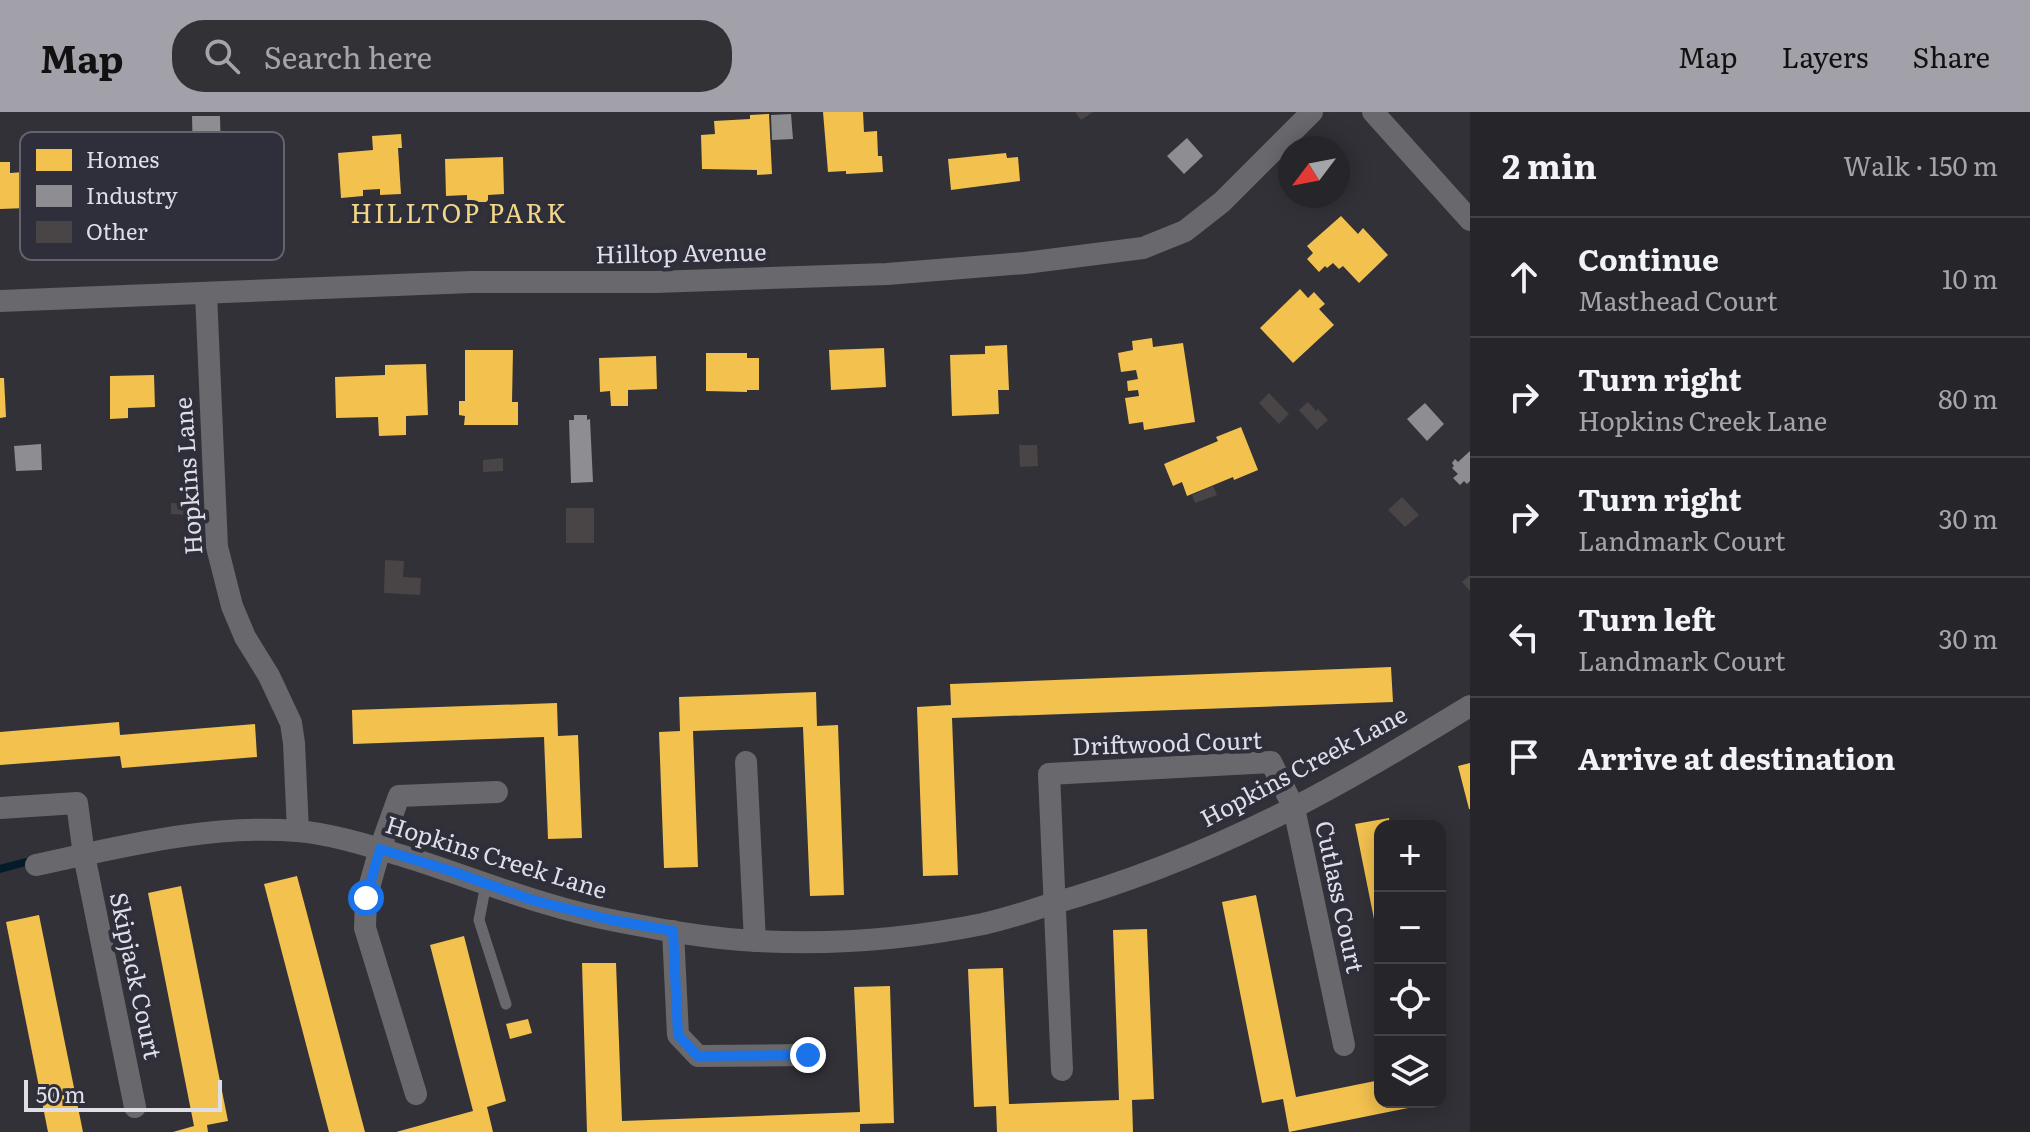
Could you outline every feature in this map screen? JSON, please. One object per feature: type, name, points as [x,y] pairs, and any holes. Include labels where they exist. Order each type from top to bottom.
[{"type":"street","name":"Hilltop Avenue","points":[[0,301],[471,282],[650,283],[887,274],[1025,263],[1143,248],[1185,231],[1222,202],[1312,112]]},
{"type":"street","points":[[1373,112],[1470,220]]},
{"type":"street","name":"Hopkins Lane","points":[[206,293],[217,547],[232,606],[245,637],[269,676],[291,723],[298,831]]},
{"type":"street","name":"Hopkins Creek Lane","points":[[36,865],[202,833],[298,831],[380,849],[532,900],[611,920],[755,941],[875,940],[986,923],[1085,895],[1172,863],[1294,808],[1470,706]]},
{"type":"street","points":[[746,762],[755,941]]},
{"type":"street","name":"Driftwood Court","points":[[1055,903],[1049,774],[1271,762],[1294,808]]},
{"type":"street","points":[[416,1094],[365,928],[366,898],[399,796],[497,792]]},
{"type":"street","name":"Skipjack Court","points":[[0,808],[77,803],[84,855],[135,1107]]},
{"type":"street","name":"Cutlass Court","points":[[1294,808],[1344,1045]]},
{"type":"street","points":[[1055,903],[1062,1070]]},
{"type":"street","points":[[673,931],[678,1035],[698,1056],[808,1055]]},
{"type":"lane","points":[[486,884],[479,920],[506,1004]]},
{"type":"building: Homes","points":[[823,112],[863,112],[864,132],[877,131],[878,156],[882,156],[883,172],[828,172]]},
{"type":"building: Homes","points":[[769,114],[772,174],[757,175],[757,170],[702,169],[701,135],[715,134],[714,121],[750,119],[750,115]]},
{"type":"building: Homes","points":[[401,134],[402,148],[398,148],[401,194],[380,195],[380,189],[363,190],[363,196],[341,198],[338,153],[373,150],[372,136]]},
{"type":"building: Homes","points":[[1006,153],[1007,158],[1018,157],[1020,181],[951,190],[948,159]]},
{"type":"building: Homes","points":[[503,157],[504,194],[488,195],[488,202],[467,202],[467,195],[446,196],[445,159]]},
{"type":"building: Homes","points":[[0,162],[10,162],[10,173],[20,172],[20,208],[0,209]]},
{"type":"building: Homes","points":[[1341,216],[1358,234],[1363,228],[1388,255],[1359,283],[1343,266],[1339,269],[1333,263],[1319,272],[1307,259],[1313,253],[1307,246]]},
{"type":"building: Homes","points":[[1300,289],[1308,298],[1314,292],[1325,304],[1319,309],[1334,325],[1293,363],[1260,328]]},
{"type":"building: Homes","points":[[1152,338],[1153,347],[1183,343],[1195,422],[1144,430],[1143,422],[1129,424],[1125,398],[1139,396],[1138,390],[1128,391],[1127,381],[1138,379],[1136,370],[1121,372],[1118,353],[1133,350],[1132,341]]},
{"type":"building: Homes","points":[[1007,345],[1009,390],[998,390],[999,414],[952,416],[950,355],[985,354],[985,346]]},
{"type":"building: Homes","points":[[884,348],[886,387],[831,390],[829,350]]},
{"type":"building: Homes","points":[[465,350],[513,350],[512,402],[518,402],[518,425],[464,425],[465,416],[459,415],[459,401],[465,401]]},
{"type":"building: Homes","points":[[706,353],[747,353],[747,358],[759,358],[759,390],[706,391]]},
{"type":"building: Homes","points":[[656,356],[657,389],[628,390],[628,406],[611,406],[610,391],[600,392],[599,358]]},
{"type":"building: Homes","points":[[426,364],[428,415],[406,416],[406,435],[379,436],[378,417],[336,418],[335,377],[385,375],[385,365]]},
{"type":"building: Homes","points":[[154,375],[155,407],[128,408],[128,418],[110,419],[110,376]]},
{"type":"building: Homes","points":[[0,378],[4,378],[6,417],[0,418]]},
{"type":"building: Homes","points":[[1241,427],[1258,470],[1187,496],[1182,482],[1173,486],[1164,464],[1218,441],[1216,437]]},
{"type":"building: Homes","points":[[1391,667],[1393,702],[952,718],[958,875],[923,876],[917,707],[951,705],[950,684]]},
{"type":"building: Homes","points":[[816,692],[817,726],[838,725],[844,895],[810,896],[803,727],[693,731],[698,867],[664,868],[659,732],[680,731],[679,697]]},
{"type":"building: Homes","points":[[557,703],[558,736],[578,735],[582,838],[548,839],[544,737],[353,744],[352,710]]},
{"type":"building: Homes","points":[[119,722],[120,735],[255,724],[257,757],[122,768],[120,756],[0,765],[0,732]]},
{"type":"building: Homes","points":[[1470,763],[1470,809],[1469,809],[1458,766]]},
{"type":"building: Homes","points":[[1374,821],[1374,919],[1355,824]]},
{"type":"building: Homes","points":[[297,876],[365,1132],[329,1132],[264,884]]},
{"type":"building: Homes","points":[[181,886],[228,1121],[207,1125],[208,1132],[173,1132],[194,1126],[148,893]]},
{"type":"building: Homes","points":[[1256,895],[1296,1097],[1374,1081],[1374,1108],[1408,1108],[1289,1132],[1283,1099],[1262,1103],[1222,902]]},
{"type":"building: Homes","points":[[39,915],[83,1132],[48,1132],[6,922]]},
{"type":"building: Homes","points":[[1147,929],[1154,1099],[1132,1100],[1133,1132],[997,1132],[996,1106],[974,1107],[968,969],[1003,968],[1009,1104],[1119,1100],[1113,930]]},
{"type":"building: Homes","points":[[464,936],[506,1101],[487,1107],[493,1132],[396,1132],[473,1111],[430,945]]},
{"type":"building: Homes","points":[[582,963],[616,963],[622,1121],[860,1112],[854,987],[890,986],[894,1123],[860,1124],[860,1132],[587,1132]]},
{"type":"building: Homes","points":[[528,1019],[532,1033],[510,1039],[506,1024]]},
{"type":"building: Industry","points":[[791,114],[793,139],[772,140],[771,115]]},
{"type":"building: Industry","points":[[192,116],[220,116],[220,132],[192,132]]},
{"type":"building: Industry","points":[[1187,138],[1203,156],[1184,174],[1167,156]]},
{"type":"building: Industry","points":[[1425,403],[1444,424],[1427,441],[1407,419]]},
{"type":"building: Industry","points":[[574,415],[587,415],[587,420],[590,419],[593,482],[571,483],[569,420],[574,420]]},
{"type":"building: Industry","points":[[41,444],[42,470],[16,471],[14,446]]},
{"type":"building: Industry","points":[[1470,451],[1470,481],[1460,485],[1453,478],[1458,474],[1452,463],[1455,459],[1458,462]]},
{"type":"building: Other","points":[[1075,112],[1093,112],[1081,120]]},
{"type":"building: Other","points":[[1269,393],[1289,414],[1279,424],[1259,403]]},
{"type":"building: Other","points":[[1308,402],[1328,420],[1317,430],[1299,410]]},
{"type":"building: Other","points":[[1019,445],[1037,445],[1038,466],[1020,467]]},
{"type":"building: Other","points":[[503,458],[503,471],[483,472],[483,460]]},
{"type":"building: Other","points":[[1213,486],[1217,495],[1195,503],[1192,495]]},
{"type":"building: Other","points":[[1402,497],[1419,515],[1405,527],[1388,510]]},
{"type":"building: Other","points":[[171,503],[191,504],[191,515],[171,514]]},
{"type":"building: Other","points":[[566,508],[594,508],[594,543],[566,543]]},
{"type":"building: Other","points":[[385,560],[404,561],[403,577],[421,578],[420,595],[384,593]]},
{"type":"building: Other","points":[[1470,575],[1470,591],[1462,582]]},
{"type":"waterway","points":[[0,869],[26,862]]},
{"type":"district","name":"HILLTOP PARK","points":[[459,214]]},
{"type":"route","points":[[366,898],[380,849],[532,900],[611,920],[673,931],[678,1035],[698,1056],[808,1055]]}]
